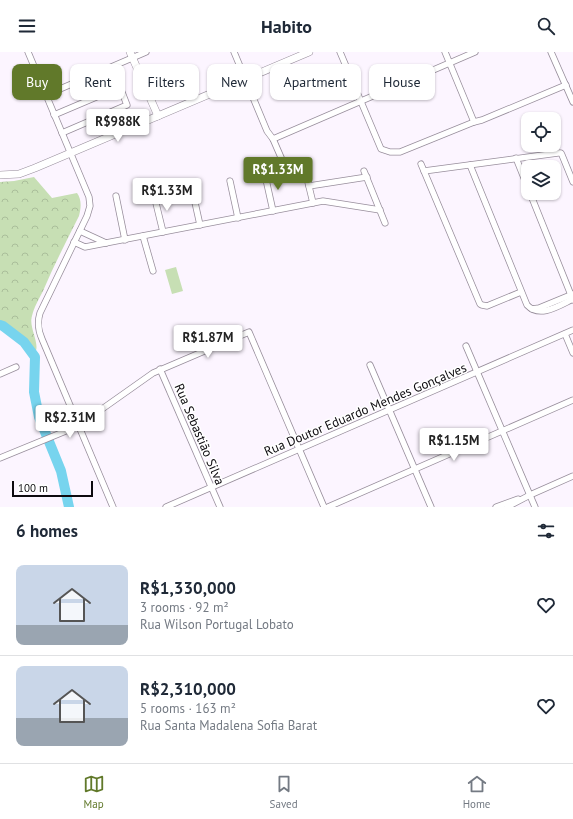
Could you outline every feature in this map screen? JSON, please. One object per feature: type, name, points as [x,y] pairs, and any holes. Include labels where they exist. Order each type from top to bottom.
[{"type":"main road","points":[[262,72],[309,52]]},
{"type":"main road","points":[[131,55],[158,116]]},
{"type":"main road","points":[[0,175],[12,175],[27,171],[207,95]]},
{"type":"street","points":[[28,52],[33,64]]},
{"type":"street","points":[[62,87],[131,55],[146,52]]},
{"type":"street","points":[[234,52],[239,64]]},
{"type":"street","points":[[340,52],[381,149],[390,152],[400,152],[566,86],[573,85]]},
{"type":"street","points":[[445,52],[474,122]]},
{"type":"street","points":[[273,139],[475,52]]},
{"type":"street","points":[[552,52],[573,102]]},
{"type":"street","points":[[54,115],[120,87],[127,105],[62,133]]},
{"type":"street","points":[[48,100],[90,202],[89,211],[80,231],[40,313],[38,329],[113,507]]},
{"type":"street","points":[[254,100],[267,131],[273,139],[283,162]]},
{"type":"street","points":[[424,171],[560,153],[573,182]]},
{"type":"street","points":[[516,158],[521,170]]},
{"type":"street","points":[[421,164],[480,304],[488,306],[521,292]]},
{"type":"street","points":[[470,164],[521,292],[527,306],[532,309],[572,297],[533,200]]},
{"type":"street","points":[[305,170],[313,203]]},
{"type":"street","points":[[364,171],[385,222]]},
{"type":"street","points":[[265,175],[273,211]]},
{"type":"street","points":[[309,186],[367,178]]},
{"type":"street","points":[[230,181],[238,218]]},
{"type":"street","points":[[192,189],[200,225]]},
{"type":"street","points":[[154,195],[163,232]]},
{"type":"street","points":[[116,196],[125,240]]},
{"type":"street","points":[[74,242],[85,247],[313,203],[323,202],[380,210]]},
{"type":"street","points":[[80,231],[106,243]]},
{"type":"street","points":[[143,236],[153,271]]},
{"type":"street","name":"Rua Doutor Eduardo Mendes Gonçalves","points":[[166,507],[573,330]]},
{"type":"street","points":[[0,458],[78,426],[146,377],[160,369],[249,332],[324,507]]},
{"type":"street","points":[[565,334],[573,353]]},
{"type":"street","points":[[466,346],[535,507]]},
{"type":"street","points":[[370,364],[431,507]]},
{"type":"street","points":[[0,374],[16,367]]},
{"type":"street","name":"Rua Sebastião Silva","points":[[160,369],[220,507]]},
{"type":"street","points":[[328,507],[573,400]]},
{"type":"street","points":[[507,507],[573,476]]},
{"type":"street","points":[[496,507],[530,495]]},
{"type":"green space","points":[[34,177],[52,198],[77,193],[81,204],[79,216],[35,306],[31,320],[36,341],[36,351],[34,354],[24,342],[4,325],[0,324],[0,182]]},
{"type":"green space","points":[[176,267],[183,291],[172,294],[165,270]]},
{"type":"waterway","points":[[0,325],[24,342],[35,357],[34,392],[39,417],[61,471],[69,507]]}]
